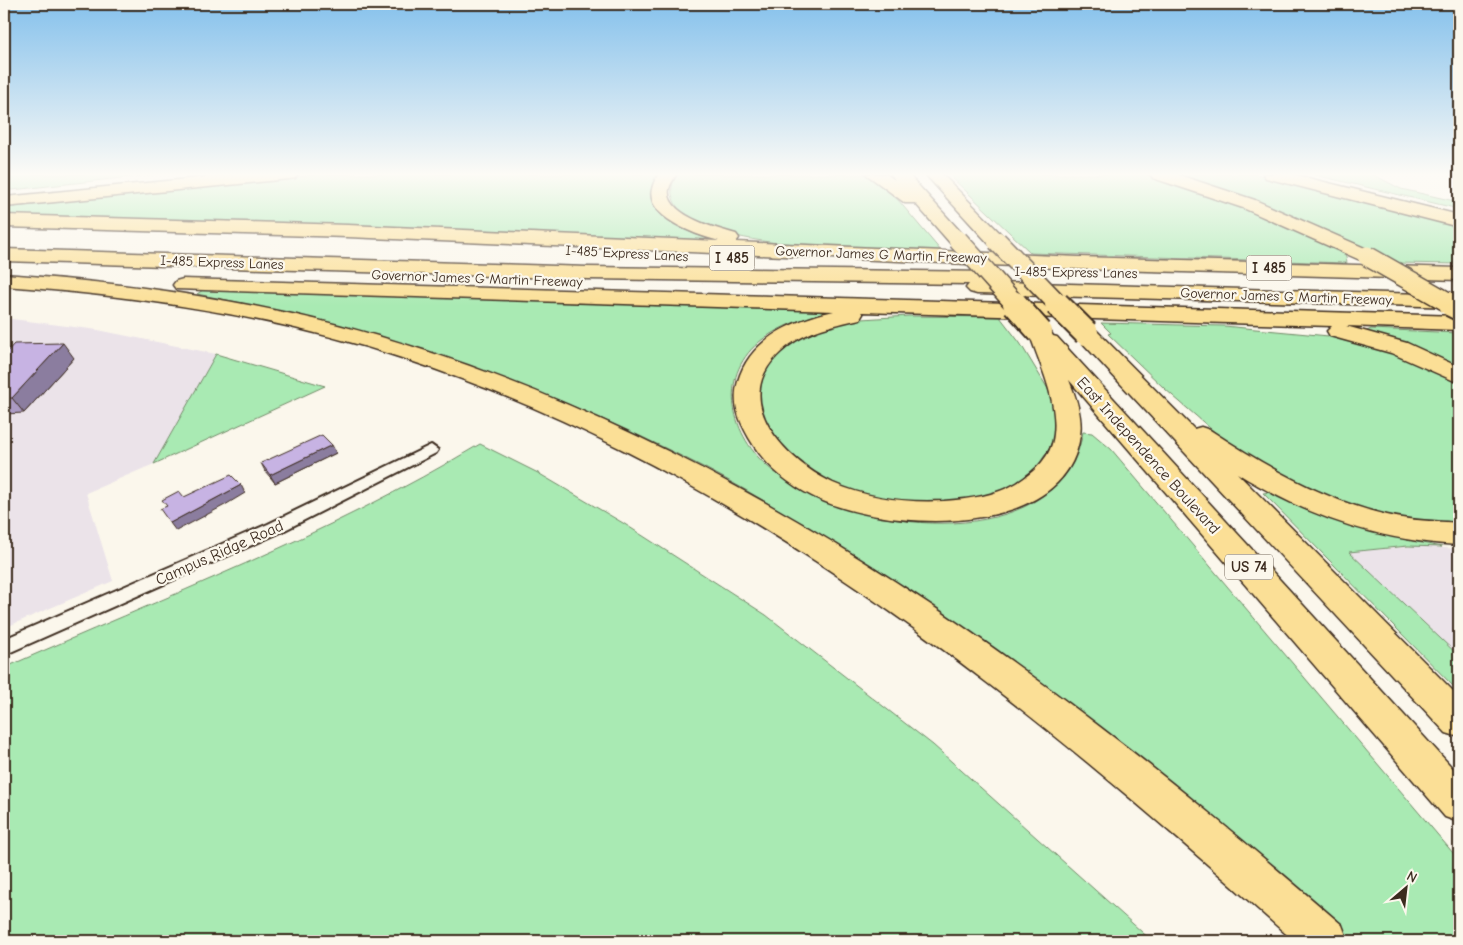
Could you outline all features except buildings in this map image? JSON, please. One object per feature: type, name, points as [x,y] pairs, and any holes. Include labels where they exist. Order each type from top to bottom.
[{"type":"highway","points":[[679,218],[688,224],[740,240],[830,252]]},
{"type":"highway","name":"East Independence Boulevard","points":[[938,218],[1459,803]]},
{"type":"highway","name":"US 74","points":[[975,218],[1459,721]]},
{"type":"highway","points":[[1282,218],[1367,256],[1459,308]]},
{"type":"highway","points":[[1444,218],[1459,222]]},
{"type":"highway","name":"Governor James G Martin Freeway","points":[[4,221],[348,231],[1079,263],[1459,274]]},
{"type":"highway","name":"I-485 Express Lanes","points":[[4,234],[577,250],[948,269],[1459,284]]},
{"type":"highway","name":"I-485 Express Lanes","points":[[4,255],[588,273],[956,277],[1459,291]]},
{"type":"highway","name":"Governor James G Martin Freeway","points":[[4,265],[677,283],[1083,290],[1459,302]]},
{"type":"highway","points":[[4,280],[1459,324]]},
{"type":"highway","points":[[4,280],[127,291],[209,304],[288,320],[370,341],[451,367],[540,401],[673,464],[748,505],[826,553],[939,628],[995,668],[1131,775],[1326,941]]},
{"type":"highway","points":[[925,308],[877,311],[829,318],[802,328],[768,350],[757,364],[750,380],[748,403],[755,428],[772,452],[798,474],[833,493],[868,504],[896,510],[919,513],[962,511],[992,505],[1018,495],[1039,482],[1055,467],[1062,455],[1068,431],[1064,404],[1040,332]]},
{"type":"highway","points":[[1242,318],[1321,328],[1359,336],[1412,353],[1459,376]]},
{"type":"highway","points":[[1148,398],[1252,471],[1318,505],[1394,528],[1419,532],[1459,534]]},
{"type":"street","name":"Campus Ridge Road","points":[[4,646],[274,529],[357,490],[431,450]]},
{"type":"shaded area","points":[[4,318],[98,330],[216,354],[154,464],[86,493],[113,581],[4,628]]},
{"type":"shaded area","points":[[1418,546],[1459,549],[1459,656],[1349,552]]},
{"type":"green space","points":[[4,218],[667,218],[673,224],[691,233],[726,244],[537,241],[4,225]]},
{"type":"green space","points":[[689,218],[913,218],[941,251],[880,250],[796,245],[754,240],[717,231]]},
{"type":"green space","points":[[994,218],[1272,218],[1345,252],[1347,263],[1031,253]]},
{"type":"green space","points":[[1296,218],[1428,218],[1459,226],[1459,264],[1394,263]]},
{"type":"green space","points":[[203,290],[825,310],[825,313],[800,320],[777,330],[763,339],[748,353],[739,368],[734,385],[737,420],[744,437],[754,452],[767,466],[797,487],[834,504],[876,516],[921,522],[964,522],[1006,514],[1041,497],[1071,467],[1083,432],[1092,433],[1111,449],[1459,860],[1459,941],[1351,941],[1203,814],[939,619],[825,539],[746,490],[705,468],[582,410],[457,362],[330,324],[197,294]]},
{"type":"green space","points":[[909,316],[1000,317],[1020,343],[1048,389],[1056,418],[1054,436],[1049,449],[1037,467],[1015,485],[996,494],[977,499],[931,504],[881,500],[835,486],[782,453],[757,412],[761,371],[790,340],[846,320]]},
{"type":"green space","points":[[1101,323],[1224,326],[1339,337],[1387,350],[1459,384],[1459,525],[1428,525],[1341,507],[1233,448],[1165,389],[1108,334],[1111,333]]},
{"type":"green space","points":[[1371,329],[1459,333],[1459,371],[1368,333],[1367,331]]},
{"type":"green space","points":[[216,354],[325,386],[154,464]]},
{"type":"green space","points":[[480,444],[538,473],[623,523],[766,615],[933,745],[1152,941],[4,941],[4,668],[245,564],[305,536],[423,477]]},
{"type":"green space","points":[[1271,492],[1355,525],[1442,547],[1408,546],[1349,552],[1459,656],[1459,692],[1263,493]]}]
